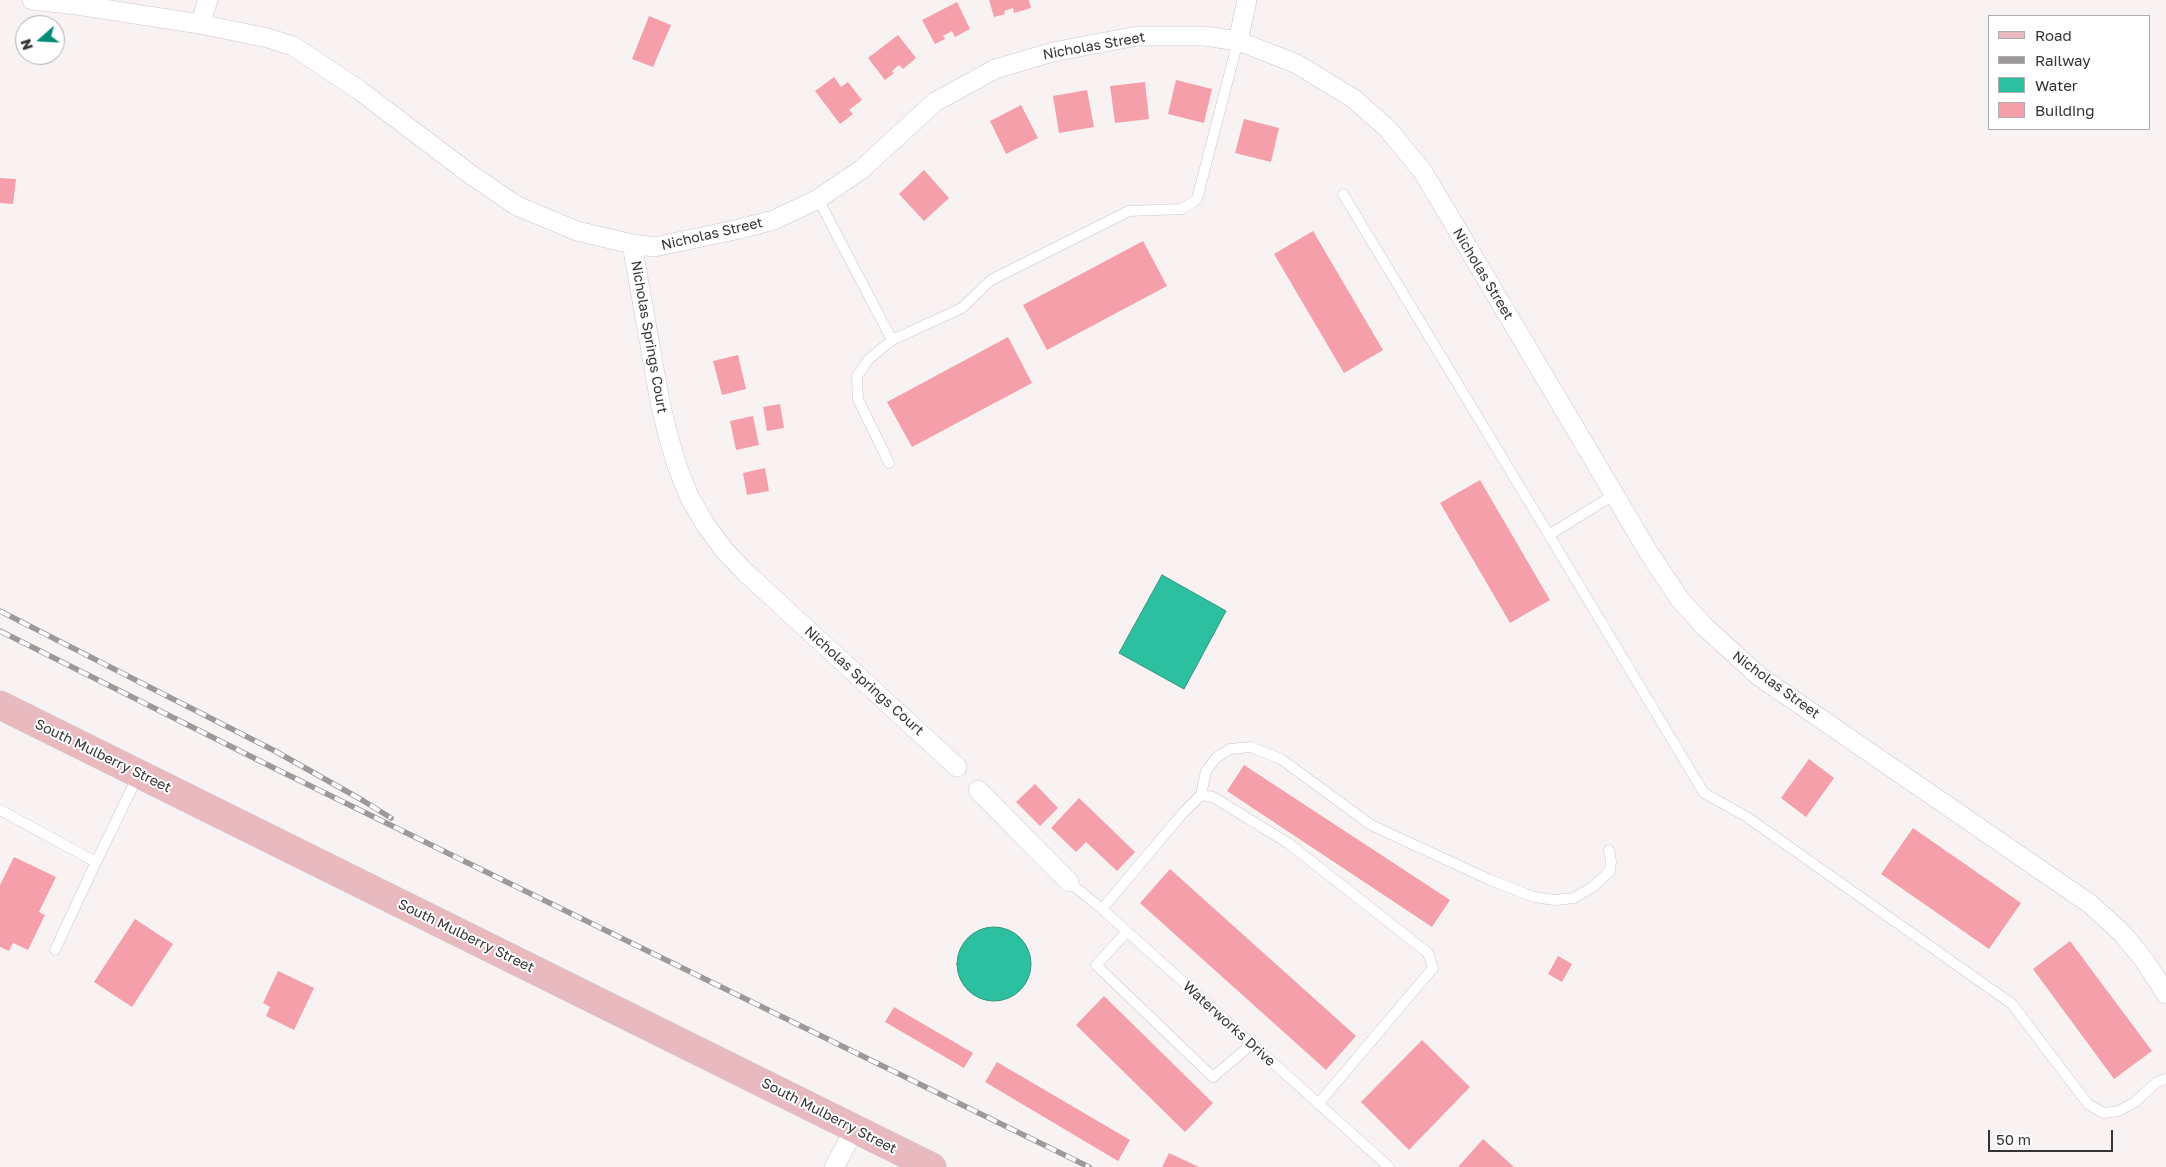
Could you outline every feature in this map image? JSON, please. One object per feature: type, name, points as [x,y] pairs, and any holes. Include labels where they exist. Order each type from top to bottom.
[{"type":"main road","name":"South Mulberry Street","points":[[0,705],[810,1106],[917,1164]]},
{"type":"street","name":"Nicholas Springs Court","points":[[32,0],[200,24],[268,38],[293,46],[359,90],[470,174],[517,206],[577,231],[632,244],[660,402],[668,435],[683,481],[705,524],[724,550],[746,573],[957,767]]},
{"type":"street","points":[[200,24],[208,0]]},
{"type":"street","points":[[1238,40],[1247,0]]},
{"type":"street","name":"Nicholas Street","points":[[632,244],[654,247],[774,220],[818,199],[862,169],[935,102],[995,68],[1053,52],[1137,36],[1205,36],[1238,40],[1297,64],[1354,99],[1388,129],[1423,172],[1681,601],[1706,628],[1732,654],[1760,677],[2090,904],[2122,933],[2144,960],[2166,994]]},
{"type":"street","points":[[978,790],[1069,882]]},
{"type":"street","points":[[834,1167],[855,1129]]},
{"type":"lane","points":[[889,463],[858,399],[857,376],[869,358],[892,340],[962,308],[990,280],[1129,211],[1182,209],[1197,199],[1238,40]]},
{"type":"lane","points":[[1342,194],[1704,793],[1747,817],[2012,1004],[2088,1104],[2103,1113],[2120,1111],[2135,1102],[2157,1082],[2166,1079]]},
{"type":"lane","points":[[818,199],[892,340]]},
{"type":"lane","points":[[1549,535],[1615,494]]},
{"type":"lane","points":[[1102,909],[1201,795],[1206,772],[1217,757],[1230,749],[1251,748],[1281,759],[1372,825],[1488,879],[1534,896],[1555,900],[1574,898],[1594,886],[1610,870],[1612,861],[1609,850]]},
{"type":"lane","points":[[55,950],[139,774]]},
{"type":"lane","points":[[1201,795],[1213,797],[1288,843],[1428,953],[1433,968],[1318,1104]]},
{"type":"lane","points":[[0,810],[96,862]]},
{"type":"lane","name":"Waterworks Drive","points":[[1069,882],[1102,909],[1389,1167]]},
{"type":"lane","points":[[1127,932],[1096,965],[1213,1076],[1252,1044]]},
{"type":"water","points":[[1162,575],[1226,611],[1184,689],[1119,653]]},
{"type":"water","points":[[994,927],[1008,930],[1020,938],[1028,950],[1031,964],[1028,978],[1020,990],[1008,998],[994,1001],[980,998],[968,990],[960,978],[957,964],[960,950],[968,938],[980,930]]},
{"type":"building","points":[[989,0],[1029,0],[1031,8],[1014,13],[1013,8],[1004,11],[1005,14],[994,17]]},
{"type":"building","points":[[957,2],[970,29],[955,37],[952,31],[943,36],[945,39],[935,44],[922,20]]},
{"type":"building","points":[[649,16],[671,25],[653,67],[632,59]]},
{"type":"building","points":[[898,35],[916,58],[903,69],[899,65],[892,71],[894,73],[885,80],[868,58]]},
{"type":"building","points":[[834,77],[841,87],[848,82],[862,100],[849,110],[853,114],[840,124],[815,91]]},
{"type":"building","points":[[1176,80],[1212,89],[1204,123],[1168,114]]},
{"type":"building","points":[[1145,82],[1149,119],[1115,123],[1110,86]]},
{"type":"building","points":[[1087,90],[1094,127],[1059,133],[1053,96]]},
{"type":"building","points":[[1021,105],[1038,138],[1006,154],[990,121]]},
{"type":"building","points":[[1244,119],[1279,128],[1271,162],[1235,153]]},
{"type":"building","points":[[924,170],[949,198],[924,221],[899,194]]},
{"type":"building","points":[[0,178],[16,179],[13,204],[0,203]]},
{"type":"building","points":[[1313,231],[1383,350],[1344,373],[1274,254]]},
{"type":"building","points":[[1143,241],[1167,286],[1047,350],[1023,305]]},
{"type":"building","points":[[1008,337],[1032,383],[912,447],[887,402]]},
{"type":"building","points":[[738,355],[746,389],[722,395],[713,361]]},
{"type":"building","points":[[780,404],[784,428],[767,431],[763,407]]},
{"type":"building","points":[[753,416],[759,445],[736,450],[730,421]]},
{"type":"building","points":[[765,468],[769,491],[747,495],[743,473]]},
{"type":"building","points":[[1480,480],[1550,600],[1510,623],[1440,503]]},
{"type":"building","points":[[1809,759],[1834,778],[1806,817],[1781,798]]},
{"type":"building","points":[[1244,765],[1450,900],[1432,927],[1227,791]]},
{"type":"building","points":[[1035,784],[1058,808],[1040,826],[1016,802]]},
{"type":"building","points":[[1079,798],[1135,852],[1117,871],[1086,842],[1076,852],[1051,828]]},
{"type":"building","points":[[1913,828],[2021,903],[1989,949],[1881,874]]},
{"type":"building","points":[[14,857],[56,877],[39,912],[45,915],[28,950],[13,943],[9,951],[0,947],[0,885]]},
{"type":"building","points":[[1170,869],[1356,1036],[1326,1070],[1140,903]]},
{"type":"building","points":[[135,919],[173,944],[132,1007],[94,982]]},
{"type":"building","points":[[2070,941],[2152,1051],[2114,1079],[2033,969]]},
{"type":"building","points":[[1558,956],[1572,964],[1562,982],[1548,974]]},
{"type":"building","points":[[278,971],[314,988],[294,1030],[266,1016],[270,1007],[263,1003]]},
{"type":"building","points":[[1104,996],[1213,1103],[1185,1132],[1076,1025]]},
{"type":"building","points":[[894,1007],[973,1053],[964,1068],[885,1022]]},
{"type":"building","points":[[1422,1040],[1470,1087],[1409,1150],[1361,1102]]},
{"type":"building","points":[[997,1062],[1130,1140],[1118,1161],[985,1082]]},
{"type":"building","points":[[1483,1139],[1514,1167],[1458,1167]]},
{"type":"building","points":[[1169,1153],[1199,1167],[1162,1167]]},
{"type":"railway","points":[[0,611],[275,751],[391,818]]},
{"type":"railway","points":[[0,631],[280,771],[1089,1167]]}]
